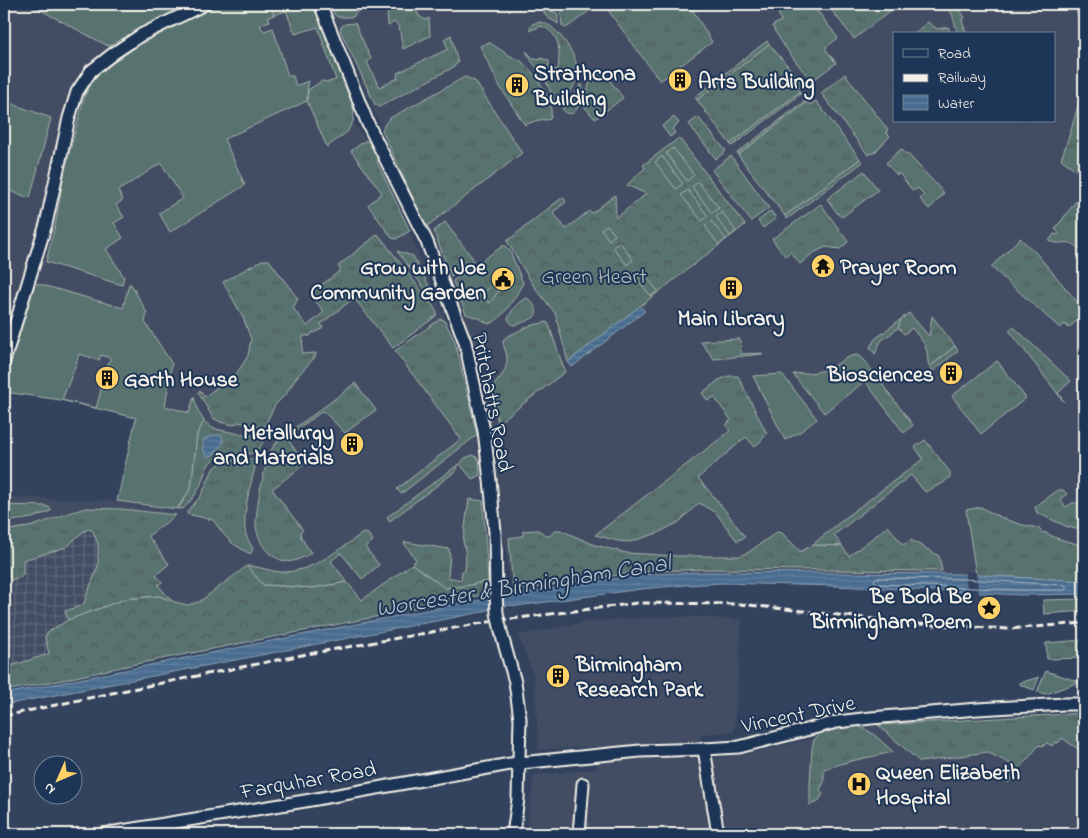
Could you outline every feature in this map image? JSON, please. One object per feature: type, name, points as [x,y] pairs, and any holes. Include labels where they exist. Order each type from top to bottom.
[{"type":"street","points":[[4,361],[46,224],[69,118],[77,92],[91,71],[114,53],[141,35],[205,4]]},
{"type":"street","name":"Pritchatts Road","points":[[320,4],[368,124],[427,242],[465,342],[484,431],[490,480],[497,613],[515,682],[520,719],[518,799],[513,834]]},
{"type":"street","name":"Vincent Drive","points":[[520,764],[640,751],[704,750],[739,746],[836,722],[972,710],[1084,704]]},
{"type":"street","points":[[704,750],[718,834]]},
{"type":"street","name":"Farquhar Road","points":[[103,834],[305,801],[510,764],[520,764]]},
{"type":"street","points":[[579,834],[583,784]]},
{"type":"shaded area","points":[[4,4],[191,4],[89,62],[74,82],[65,104],[34,244],[4,344]]},
{"type":"shaded area","points":[[220,4],[317,4],[354,110],[353,122],[381,160],[377,162],[402,214],[455,341],[477,435],[481,461],[488,581],[4,685],[4,497],[117,501],[136,418],[61,400],[4,392],[4,383],[52,230],[65,169],[85,95],[100,72],[136,47]]},
{"type":"shaded area","points":[[329,4],[1084,4],[1084,581],[962,574],[705,572],[638,575],[547,574],[509,578],[493,437],[469,338],[428,231],[382,130]]},
{"type":"shaded area","points":[[88,529],[93,531],[98,544],[98,566],[83,605],[65,611],[68,620],[48,632],[45,637],[49,654],[4,668],[4,577],[10,575],[11,579],[24,569],[23,560],[67,547],[81,533]]},
{"type":"shaded area","points":[[666,617],[742,620],[734,732],[701,734],[703,758],[751,753],[839,731],[878,725],[1084,713],[1084,834],[526,834],[535,775],[597,769],[599,746],[539,750],[534,676],[518,635],[591,621]]},
{"type":"green space","points":[[29,4],[180,4],[184,8],[120,43],[108,46]]},
{"type":"green space","points":[[220,4],[270,4],[274,15],[268,17],[270,21],[261,24],[261,27],[264,31],[273,28],[288,76],[293,76],[296,86],[308,81],[307,101],[224,139],[245,185],[170,232],[159,213],[183,198],[161,163],[118,191],[123,200],[116,205],[124,217],[114,223],[123,238],[106,249],[124,277],[122,285],[46,262],[55,226],[65,169],[85,95],[93,81],[100,72],[136,47]]},
{"type":"green space","points":[[270,4],[317,4],[354,110],[353,122],[347,132],[327,147],[307,101],[308,90],[322,81],[336,80],[318,27],[295,34],[286,11],[274,15]]},
{"type":"green space","points":[[329,4],[356,4],[357,12],[353,17],[337,17]]},
{"type":"green space","points":[[575,4],[597,5],[566,28],[562,26],[561,13]]},
{"type":"green space","points":[[604,4],[689,4],[712,42],[660,81]]},
{"type":"green space","points":[[783,4],[814,4],[838,38],[825,48],[836,63],[812,81],[791,55],[772,26],[781,21],[777,8]]},
{"type":"green space","points":[[827,4],[899,4],[854,39]]},
{"type":"green space","points":[[957,4],[965,18],[962,20],[965,32],[957,32],[952,14],[948,8]]},
{"type":"green space","points":[[1075,4],[1084,4],[1084,47]]},
{"type":"green space","points":[[415,7],[419,16],[425,20],[429,18],[430,36],[403,49],[399,26],[394,22],[388,26],[387,10]]},
{"type":"green space","points":[[545,8],[558,14],[558,24],[546,16]]},
{"type":"green space","points":[[539,22],[550,26],[565,42],[574,56],[578,71],[568,95],[559,103],[555,102],[545,79],[526,51],[534,59],[540,60],[541,58],[549,61],[549,68],[558,70],[559,50],[556,38],[548,29],[541,26],[529,31],[532,24]]},
{"type":"green space","points":[[928,22],[937,29],[948,27],[950,32],[916,32]]},
{"type":"green space","points":[[355,23],[371,59],[367,62],[379,87],[398,78],[397,73],[448,49],[444,39],[451,35],[458,63],[379,107],[375,104],[340,30],[345,24]]},
{"type":"green space","points":[[767,41],[769,44],[697,100],[695,97]]},
{"type":"green space","points":[[487,43],[520,60],[532,72],[547,96],[550,104],[550,119],[537,120],[525,125],[500,87],[480,46]]},
{"type":"green space","points":[[769,44],[803,84],[798,89],[800,92],[730,144],[697,100]]},
{"type":"green space","points":[[602,70],[623,98],[595,119],[583,105],[591,78]]},
{"type":"green space","points":[[845,74],[888,130],[886,132],[890,136],[875,152],[868,155],[821,93]]},
{"type":"green space","points":[[465,77],[475,81],[522,153],[426,227],[382,130],[390,118]]},
{"type":"green space","points":[[1084,77],[1084,176],[1061,159],[1080,98]]},
{"type":"green space","points":[[581,84],[583,87],[578,107],[571,114],[567,113],[562,109],[571,100]]},
{"type":"green space","points":[[800,92],[801,94],[732,146],[730,144]]},
{"type":"green space","points":[[806,100],[807,102],[738,155],[737,153]]},
{"type":"green space","points":[[4,101],[51,118],[30,198],[4,189]]},
{"type":"green space","points":[[816,101],[860,159],[785,216],[738,155],[807,102],[810,105]]},
{"type":"green space","points":[[674,117],[679,123],[672,129],[675,133],[670,137],[662,126]]},
{"type":"green space","points":[[698,117],[726,151],[716,159],[689,124]]},
{"type":"green space","name":"Green Heart","points":[[679,138],[745,225],[568,362],[555,313],[533,285],[507,241],[563,197],[566,202],[553,212],[566,229],[589,211],[592,213],[615,195],[616,218],[646,194],[627,185],[645,168],[643,165]]},
{"type":"green space","points":[[366,140],[381,160],[377,162],[410,231],[396,239],[392,238],[368,205],[382,193],[351,151]]},
{"type":"green space","points":[[673,148],[694,175],[687,181],[666,153]]},
{"type":"green space","points":[[901,149],[944,193],[929,209],[920,199],[924,195],[918,188],[913,191],[899,173],[897,175],[886,163]]},
{"type":"green space","points":[[662,156],[683,184],[676,189],[655,162]]},
{"type":"green space","points":[[731,156],[769,208],[751,221],[712,170]]},
{"type":"green space","points":[[860,159],[863,162],[787,219],[785,216]]},
{"type":"green space","points":[[864,171],[878,190],[842,217],[827,199]]},
{"type":"green space","points":[[698,182],[719,208],[712,213],[692,187]]},
{"type":"green space","points":[[688,190],[708,216],[702,221],[681,195]]},
{"type":"green space","points":[[1077,200],[1081,204],[1084,200],[1084,245],[1079,249],[1071,243],[1049,241],[1054,234],[1057,235],[1059,233],[1055,229]]},
{"type":"green space","points":[[821,204],[848,242],[840,249],[826,247],[813,253],[800,264],[791,252],[785,256],[772,239]]},
{"type":"green space","points":[[771,211],[776,218],[763,228],[758,221]]},
{"type":"green space","points":[[722,212],[736,231],[730,236],[716,217]]},
{"type":"green space","points":[[711,221],[726,239],[719,245],[705,226]]},
{"type":"green space","points":[[445,222],[474,260],[451,276],[434,231]]},
{"type":"green space","points":[[607,225],[615,235],[609,240],[601,229]]},
{"type":"green space","points":[[378,234],[433,306],[437,313],[436,316],[393,348],[354,298],[321,324],[323,328],[315,333],[313,332],[310,336],[303,336],[302,354],[316,353],[315,357],[275,405],[264,427],[239,422],[233,425],[213,418],[198,392],[200,390],[204,397],[237,373],[248,356],[251,339],[243,317],[223,282],[262,260],[269,260],[298,299],[293,308],[307,326],[324,312],[310,294],[341,270],[338,266]]},
{"type":"green space","points":[[1020,238],[1036,253],[1084,310],[1084,313],[1069,328],[1065,324],[1060,328],[991,267]]},
{"type":"green space","points":[[620,242],[633,260],[627,265],[613,247]]},
{"type":"green space","points":[[504,245],[510,251],[523,283],[513,301],[498,319],[488,324],[481,319],[466,314],[453,281]]},
{"type":"green space","points":[[397,251],[413,256],[432,292],[425,289]]},
{"type":"green space","points":[[644,274],[658,291],[651,296],[637,279]]},
{"type":"green space","points":[[35,283],[123,308],[129,284],[131,284],[147,313],[145,322],[172,364],[165,406],[189,413],[194,397],[198,411],[204,421],[197,434],[191,488],[177,509],[117,501],[136,418],[61,400],[4,392],[4,383]],"holes":[[[79,354],[99,360],[101,355],[110,358],[96,408],[62,400]]]},
{"type":"green space","points":[[493,284],[501,288],[490,303],[483,298],[486,291]]},
{"type":"green space","points":[[527,298],[535,307],[535,316],[532,319],[513,325],[508,319],[511,313],[518,304]]},
{"type":"green space","points":[[909,313],[929,336],[932,316],[955,346],[930,367],[926,346],[912,328],[904,334],[898,327],[901,319]]},
{"type":"green space","points":[[440,319],[444,320],[455,341],[477,435],[401,494],[397,489],[461,439],[395,351]]},
{"type":"green space","points":[[901,319],[898,328],[881,341],[875,354],[870,347],[875,339]]},
{"type":"green space","points":[[547,322],[565,372],[498,423],[492,387],[501,377],[506,366],[507,357],[503,340],[529,326]]},
{"type":"green space","points":[[1012,327],[1071,381],[1058,393],[1064,402],[1009,330]]},
{"type":"green space","points":[[740,339],[741,354],[763,354],[714,359],[700,341]]},
{"type":"green space","points":[[955,346],[958,351],[933,371],[930,367]]},
{"type":"green space","points":[[857,355],[866,363],[913,425],[904,433],[865,381],[824,413],[793,374],[823,370]]},
{"type":"green space","points":[[997,361],[1026,398],[981,434],[952,396]]},
{"type":"green space","points":[[782,374],[817,419],[800,432],[785,440],[753,376]]},
{"type":"green space","points":[[729,376],[738,376],[767,434],[755,447],[746,437],[698,478],[745,537],[737,541],[716,513],[699,503],[679,522],[658,533],[630,542],[595,535],[730,431],[726,425],[731,420],[714,397],[708,401],[702,393],[719,380]]},
{"type":"green space","points":[[355,383],[376,410],[345,433],[323,411],[286,437],[305,464],[272,489],[303,530],[300,532],[301,537],[311,553],[288,562],[281,560],[271,555],[265,548],[260,540],[256,526],[261,485],[270,453],[276,443],[283,437]]},
{"type":"green space","points":[[204,421],[212,428],[250,436],[262,435],[264,439],[256,451],[244,454],[224,454],[213,460],[207,467],[200,485],[190,502],[184,508],[178,509],[191,488],[197,434]]},
{"type":"green space","points":[[925,440],[950,472],[950,477],[943,483],[925,492],[911,475],[834,535],[842,546],[812,545],[923,459],[915,447]]},
{"type":"green space","points":[[473,455],[479,459],[480,475],[472,479],[460,464],[465,458]]},
{"type":"green space","points":[[256,458],[245,518],[246,535],[253,549],[251,553],[248,553],[232,543],[213,520],[187,514],[187,512],[201,496],[213,469],[228,460],[243,461]]},
{"type":"green space","points":[[459,464],[456,471],[390,521],[387,517]]},
{"type":"green space","points":[[1058,490],[1063,490],[1067,494],[1060,499],[1066,507],[1074,502],[1076,504],[1084,495],[1084,531],[1068,527],[1037,513],[1035,507]]},
{"type":"green space","points":[[469,499],[483,501],[488,581],[445,588],[412,564],[416,560],[404,543],[449,549],[448,577],[461,580],[462,571],[465,571],[466,554],[463,541]]},
{"type":"green space","points":[[4,505],[45,506],[51,508],[51,511],[32,518],[4,522]]},
{"type":"green space","points":[[981,507],[1009,520],[1039,528],[1041,532],[1056,538],[1084,546],[1084,581],[976,575],[966,510]]},
{"type":"green space","points":[[86,508],[121,509],[176,515],[148,536],[169,564],[156,575],[162,582],[158,585],[172,601],[159,596],[125,599],[68,620],[65,611],[83,605],[98,566],[98,544],[93,531],[88,529],[81,533],[67,547],[23,560],[23,574],[20,577],[11,580],[10,575],[4,577],[4,531],[33,526]]},
{"type":"green space","points":[[888,526],[903,545],[911,540],[939,556],[942,571],[705,569],[638,572],[513,591],[509,538],[523,536],[523,531],[538,530],[550,536],[555,530],[560,530],[595,545],[626,553],[677,556],[740,556],[749,552],[777,532],[782,533],[800,551],[812,545],[842,546],[849,556]]},
{"type":"green space","points":[[363,533],[368,534],[373,541],[365,547],[379,565],[362,579],[341,553],[331,561],[347,582],[313,588],[263,585],[247,566],[281,572],[297,570],[326,558]]},
{"type":"green space","points":[[412,564],[445,588],[488,581],[492,594],[464,598],[4,691],[4,668],[49,654],[45,637],[48,632],[68,620],[125,599],[159,596],[187,605],[199,602],[247,566],[263,585],[313,588],[347,582],[362,600]]},
{"type":"green space","points":[[1084,599],[1084,611],[1044,614],[1043,600]]},
{"type":"green space","points":[[1084,640],[1084,658],[1047,659],[1046,643]]},
{"type":"green space","points":[[1046,671],[1080,682],[1046,694],[1037,692]]},
{"type":"green space","points":[[1039,677],[1034,690],[1019,683]]},
{"type":"green space","points":[[1084,713],[1084,753],[1062,738],[1052,746],[1047,743],[1043,746],[1039,745],[1008,783],[1002,777],[1013,765],[987,752],[920,762],[878,725]]},
{"type":"green space","points":[[849,724],[868,731],[893,752],[824,769],[824,782],[820,790],[823,794],[818,802],[810,805],[812,748],[814,740],[823,730]]},
{"type":"water","points":[[640,306],[645,311],[572,367],[568,362]]},
{"type":"water","points":[[221,435],[223,443],[212,456],[207,456],[203,448],[204,439]]},
{"type":"water","points":[[705,572],[962,574],[1084,581],[1084,594],[1022,595],[835,586],[721,583],[641,589],[517,606],[499,606],[482,612],[4,705],[4,694],[462,603],[638,575]]},
{"type":"pier","points":[[965,572],[976,572],[979,595],[968,595]]},
{"type":"railway","points":[[4,716],[302,655],[494,621],[637,603],[740,604],[918,624],[1008,629],[1084,623]]},
{"type":"place","name":"Arts Building","points":[[680,80]]},
{"type":"place","name":"Strathcona Building","points":[[517,85]]},
{"type":"place","name":"Prayer Room","points":[[823,266]]},
{"type":"place","name":"Grow with Joe Community Garden","points":[[503,279]]},
{"type":"place","name":"Main Library","points":[[731,288]]},
{"type":"place","name":"Biosciences","points":[[951,373]]},
{"type":"place","name":"Garth House","points":[[107,378]]},
{"type":"place","name":"Metallurgy and Materials","points":[[352,444]]},
{"type":"place","name":"Be Bold Be Birmingham Poem","points":[[989,608]]},
{"type":"place","name":"Birmingham Research Park","points":[[558,676]]},
{"type":"place","name":"Queen Elizabeth Hospital","points":[[859,784]]},
{"type":"water label","name":"Worcester & Birmingham Canal","points":[[523,585]]}]
